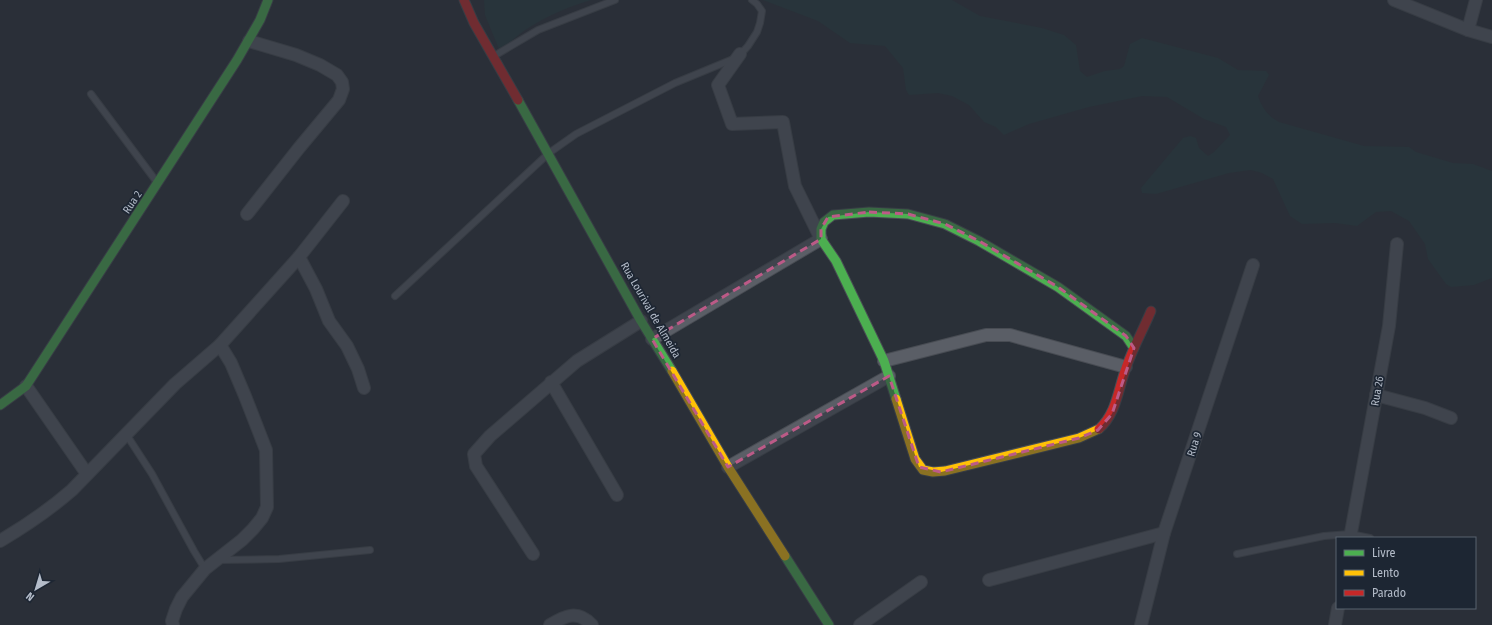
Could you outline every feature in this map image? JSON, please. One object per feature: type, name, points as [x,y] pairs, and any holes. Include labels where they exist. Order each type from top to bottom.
[{"type":"street","name":"Rua 2","points":[[0,405],[26,386],[158,184],[249,41],[268,0]]},
{"type":"street","name":"Rua Lourival de Almeida","points":[[464,0],[474,23],[549,153],[641,321],[728,467],[829,625]]},
{"type":"street","points":[[1394,0],[1468,30],[1492,37]]},
{"type":"street","points":[[1468,30],[1476,0]]},
{"type":"street","points":[[247,214],[339,100],[343,89],[342,82],[337,75],[320,64],[249,41]]},
{"type":"street","points":[[740,54],[718,85],[732,124],[783,122],[795,186],[821,239],[836,261],[884,361],[915,459],[919,467],[924,470],[940,472],[1079,438],[1098,430],[1106,423],[1112,414],[1126,367],[1151,311]]},
{"type":"street","points":[[0,541],[42,515],[72,490],[175,384],[220,345],[300,257],[343,201]]},
{"type":"street","points":[[821,239],[820,229],[824,222],[833,215],[841,213],[869,212],[908,214],[945,224],[1058,287],[1126,336],[1134,348]]},
{"type":"street","points":[[652,339],[821,239]]},
{"type":"street","name":"Rua 26","points":[[1350,536],[1389,326],[1397,244]]},
{"type":"street","points":[[300,257],[316,289],[329,321],[347,346],[358,369],[364,388]]},
{"type":"street","name":"Rua 9","points":[[1141,625],[1164,533],[1253,266]]},
{"type":"street","points":[[533,554],[476,466],[474,454],[490,436],[577,361],[641,321]]},
{"type":"street","points":[[884,361],[986,335],[1010,336],[1126,367]]},
{"type":"street","points":[[173,625],[172,622],[176,609],[182,597],[205,569],[242,540],[253,529],[262,518],[267,507],[266,450],[231,363],[220,345]]},
{"type":"street","points":[[728,467],[889,376]]},
{"type":"street","points":[[552,382],[617,495]]},
{"type":"street","points":[[26,386],[87,474]]},
{"type":"street","points":[[1376,396],[1425,408],[1451,418]]},
{"type":"street","points":[[989,580],[1164,533]]},
{"type":"street","points":[[860,625],[921,582]]},
{"type":"street","points":[[1335,625],[1338,609]]},
{"type":"street","points":[[550,625],[569,616],[575,615],[582,616],[592,625]]},
{"type":"lane","points":[[494,56],[538,30],[615,0]]},
{"type":"lane","points":[[395,296],[549,153],[576,134],[675,83],[738,57],[754,37],[760,22],[762,11],[752,0]]},
{"type":"lane","points":[[91,94],[158,184]]},
{"type":"lane","points":[[126,434],[152,474],[205,569]]},
{"type":"lane","points":[[1237,554],[1324,536],[1360,537]]},
{"type":"lane","points":[[216,560],[279,559],[370,550]]},
{"type":"highlighted area","points":[[869,212],[908,214],[945,224],[979,241],[1058,287],[1126,336],[1134,348],[1112,414],[1098,430],[1079,438],[941,472],[919,467],[889,376],[728,467],[652,339],[821,239],[821,229],[828,217]]},
{"type":"green space","points":[[484,0],[591,0],[561,11],[533,25],[514,39],[501,54],[485,15]]},
{"type":"green space","points":[[763,0],[952,0],[980,16],[1042,28],[1064,35],[1076,45],[1080,71],[1087,77],[1105,71],[1120,69],[1124,66],[1130,44],[1142,38],[1218,58],[1238,70],[1266,71],[1269,75],[1258,96],[1266,111],[1279,122],[1364,146],[1409,147],[1416,152],[1453,163],[1473,164],[1492,171],[1492,278],[1474,285],[1451,287],[1446,284],[1428,259],[1425,244],[1409,221],[1391,211],[1376,212],[1357,226],[1335,223],[1302,224],[1290,216],[1273,179],[1262,173],[1251,170],[1229,173],[1156,194],[1142,193],[1141,188],[1183,138],[1190,136],[1196,138],[1199,148],[1208,156],[1214,152],[1230,135],[1226,127],[1204,119],[1167,97],[1142,96],[1089,107],[1029,124],[1004,135],[996,127],[984,122],[969,105],[952,96],[938,93],[909,95],[906,90],[903,68],[885,46],[850,43],[818,21]]},
{"type":"traffic: fast","points":[[0,405],[26,386],[237,60],[260,20],[268,0]]},
{"type":"traffic: fast","points":[[518,100],[641,321],[672,371]]},
{"type":"traffic: fast","points":[[896,399],[884,361],[836,261],[821,239],[821,229],[824,222],[833,215],[869,212],[908,214],[945,224],[979,241],[1058,287],[1126,336],[1134,348]]},
{"type":"traffic: fast","points":[[785,556],[829,625]]},
{"type":"traffic: slow","points":[[672,371],[728,467],[785,556]]},
{"type":"traffic: slow","points":[[896,399],[915,459],[923,470],[933,472],[945,471],[1079,438],[1099,429]]},
{"type":"traffic: jam","points":[[464,0],[474,23],[518,100]]},
{"type":"traffic: jam","points":[[1099,429],[1110,416],[1123,376],[1151,311]]}]
